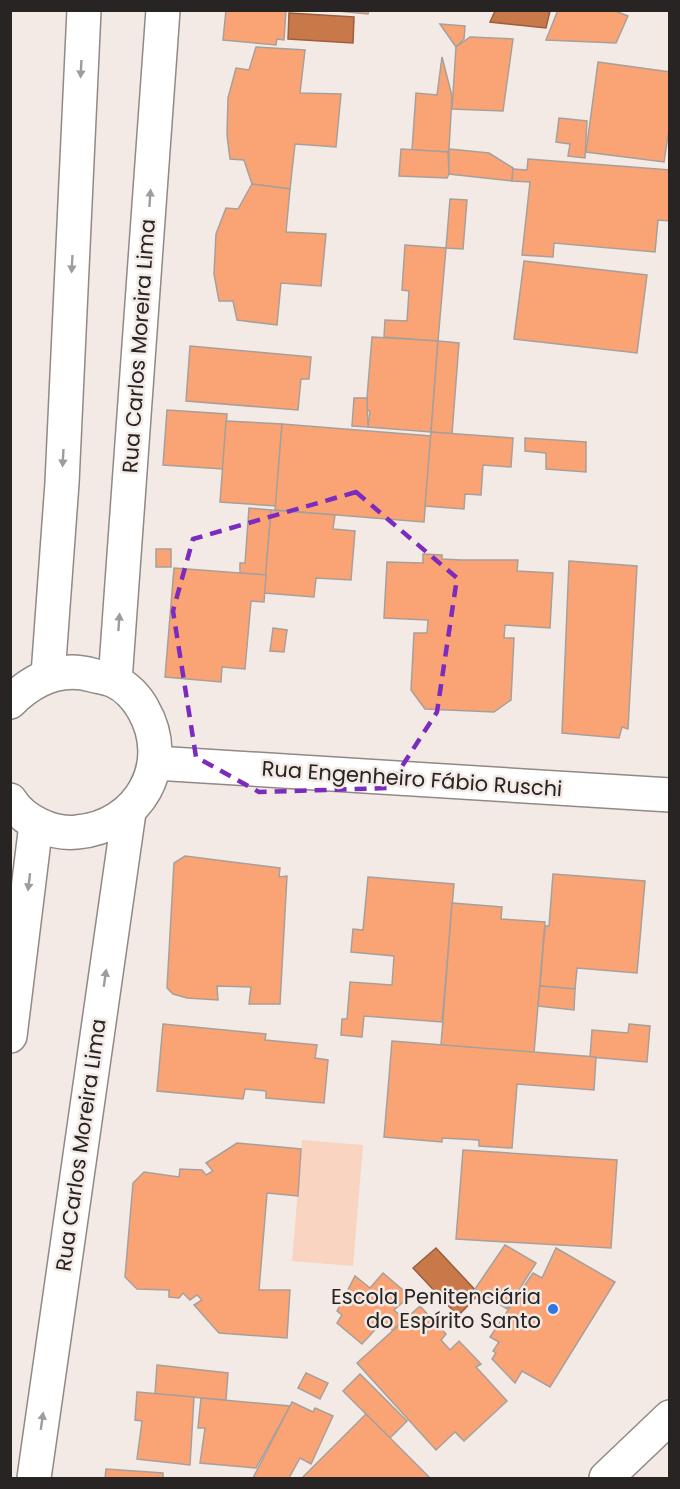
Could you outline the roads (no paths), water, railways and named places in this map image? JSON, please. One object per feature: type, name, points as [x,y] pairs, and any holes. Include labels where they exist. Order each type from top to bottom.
[{"type":"street","points":[[48,675],[62,483],[84,10]]},
{"type":"street","name":"Rua Carlos Moreira Lima","points":[[115,681],[163,10]]},
{"type":"street","points":[[10,702],[23,689],[48,675],[76,670],[115,681],[136,699],[151,723],[155,763],[146,789],[129,812],[95,831],[67,833],[36,824],[10,800]]},
{"type":"street","name":"Rua Engenheiro Fábio Ruschi","points":[[155,763],[669,795]]},
{"type":"street","name":"Rua Carlos Moreira Lima","points":[[34,1479],[129,812]]},
{"type":"street","points":[[10,1036],[36,824]]},
{"type":"street","points":[[606,1479],[669,1417]]},
{"type":"place","name":"Escola Penitenciária do Espírito Santo","points":[[553,1309]]}]
